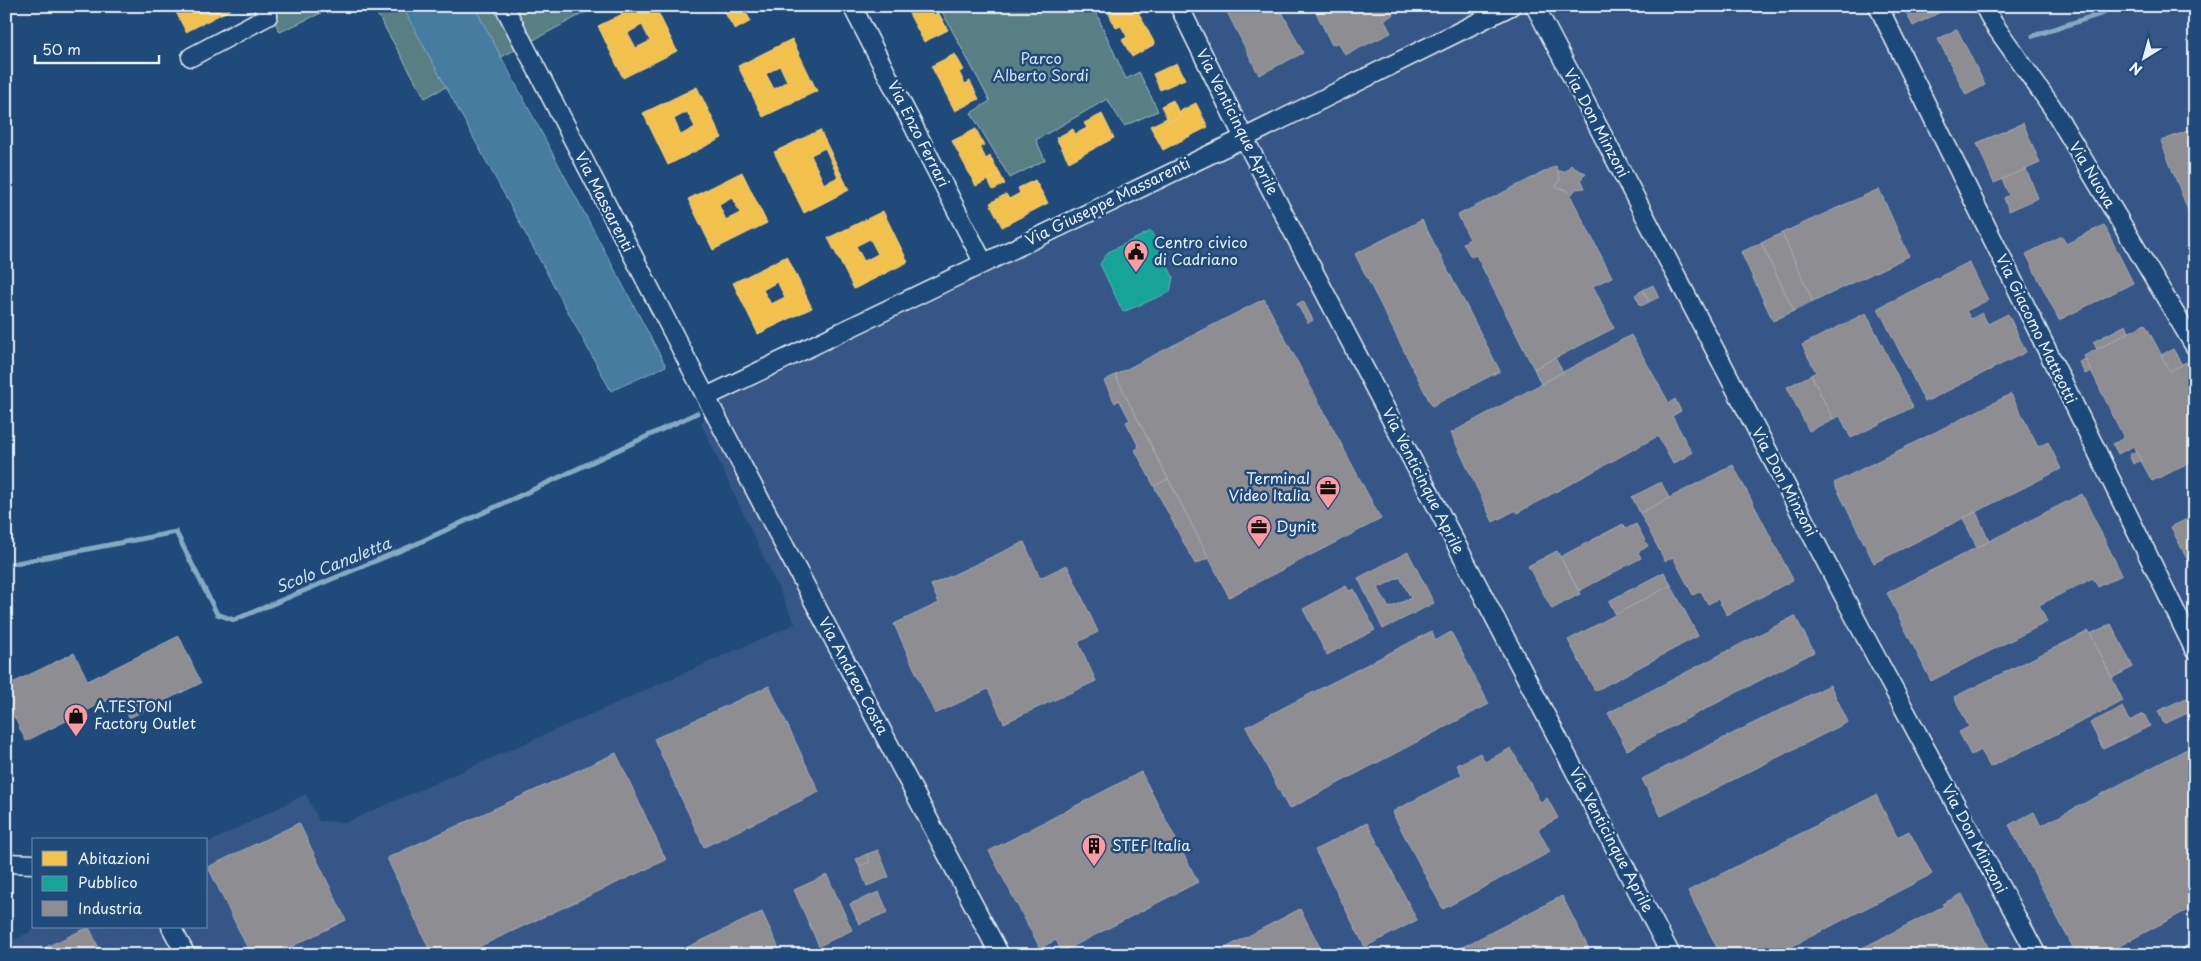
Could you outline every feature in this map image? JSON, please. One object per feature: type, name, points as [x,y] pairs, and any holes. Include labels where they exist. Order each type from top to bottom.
[{"type":"street","points":[[191,57],[268,16],[263,6]]},
{"type":"street","name":"Via Massarenti","points":[[504,6],[706,397]]},
{"type":"street","name":"Via Enzo Ferrari","points":[[852,6],[983,262]]},
{"type":"street","name":"Via Venticinque Aprile","points":[[1179,6],[1244,138],[1671,955]]},
{"type":"street","name":"Via Giuseppe Massarenti","points":[[706,397],[1244,138],[1511,6]]},
{"type":"street","name":"Via Don Minzoni","points":[[1536,6],[1861,629],[2037,955]]},
{"type":"street","name":"Via Giacomo Matteotti","points":[[1878,6],[2195,651]]},
{"type":"street","name":"Via Nuova","points":[[1984,6],[1993,23],[2052,106],[2195,346]]},
{"type":"street","name":"Via Andrea Costa","points":[[706,397],[1000,955]]},
{"type":"street","points":[[6,863],[32,864]]},
{"type":"street","points":[[172,928],[186,955]]},
{"type":"street","points":[[2191,955],[2195,953]]},
{"type":"shaded area","points":[[402,6],[474,6],[666,366],[611,391]]},
{"type":"shaded area","points":[[1179,6],[2195,6],[2195,955],[6,955],[6,944],[38,928],[208,928],[208,843],[306,794],[319,821],[347,822],[795,624],[701,423],[727,385],[1250,134]]},
{"type":"green space","points":[[266,6],[336,6],[280,32]]},
{"type":"green space","points":[[367,6],[597,6],[425,98],[376,12]]},
{"type":"green space","name":"Parco Alberto Sordi","points":[[939,6],[1093,6],[1126,79],[1139,72],[1158,111],[1124,126],[1107,99],[1036,140],[1045,160],[1010,178],[971,113],[990,101]]},
{"type":"building: Abitazioni","points":[[173,6],[237,6],[186,32]]},
{"type":"building: Abitazioni","points":[[639,6],[655,6],[677,51],[623,78],[598,26]],"holes":[[[642,25],[650,41],[636,48],[628,33]]]},
{"type":"building: Abitazioni","points":[[711,6],[742,6],[751,21],[735,30],[722,8],[715,12]]},
{"type":"building: Abitazioni","points":[[905,6],[929,6],[934,15],[938,12],[948,30],[924,42]]},
{"type":"building: Abitazioni","points":[[1118,6],[1135,6],[1155,44],[1132,57],[1122,40],[1127,37],[1121,26],[1116,28],[1108,12]]},
{"type":"building: Abitazioni","points":[[792,39],[817,91],[763,117],[738,66]],"holes":[[[780,66],[787,81],[774,89],[766,74]]]},
{"type":"building: Abitazioni","points":[[955,54],[964,70],[959,72],[965,84],[970,81],[979,99],[955,111],[931,66]]},
{"type":"building: Abitazioni","points":[[1177,63],[1185,79],[1160,90],[1153,74]]},
{"type":"building: Abitazioni","points":[[697,87],[722,138],[668,165],[643,113]],"holes":[[[687,112],[695,127],[681,135],[674,119]]]},
{"type":"building: Abitazioni","points":[[1173,100],[1181,117],[1169,122],[1161,106]]},
{"type":"building: Abitazioni","points":[[1196,103],[1208,127],[1163,150],[1150,126],[1167,118],[1169,122],[1181,117],[1178,112]]},
{"type":"building: Abitazioni","points":[[1102,114],[1114,138],[1069,162],[1056,138],[1073,129],[1075,134],[1087,128],[1084,123]]},
{"type":"building: Abitazioni","points":[[976,129],[984,145],[980,147],[986,159],[990,156],[1000,174],[976,186],[952,141]]},
{"type":"building: Abitazioni","points":[[820,130],[849,190],[804,213],[774,152]],"holes":[[[825,148],[838,177],[824,184],[811,155]]]},
{"type":"building: Abitazioni","points":[[742,172],[767,223],[713,250],[688,199]],"holes":[[[732,198],[740,213],[726,220],[719,205]]]},
{"type":"building: Abitazioni","points":[[1000,174],[1005,184],[993,190],[988,180]]},
{"type":"building: Abitazioni","points":[[1035,180],[1048,203],[1002,227],[990,203],[1006,194],[1009,199],[1020,193],[1018,188]]},
{"type":"building: Abitazioni","points":[[883,211],[908,262],[854,289],[828,238]],"holes":[[[870,239],[878,254],[864,261],[856,246]]]},
{"type":"building: Abitazioni","points":[[787,256],[812,308],[758,334],[733,283]],"holes":[[[777,282],[785,297],[771,304],[763,290]]]},
{"type":"building: Pubblico","points":[[1151,231],[1173,277],[1170,292],[1123,312],[1100,264],[1108,252]]},
{"type":"building: Industria","points":[[1224,6],[1279,6],[1303,53],[1259,75]]},
{"type":"building: Industria","points":[[1313,6],[1389,6],[1393,15],[1384,20],[1391,33],[1345,55],[1338,42],[1332,45]]},
{"type":"building: Industria","points":[[1436,6],[1449,6],[1439,11]]},
{"type":"building: Industria","points":[[1903,6],[1952,6],[1913,26]]},
{"type":"building: Industria","points":[[1957,29],[1985,85],[1966,95],[1938,39]]},
{"type":"building: Industria","points":[[2023,123],[2040,163],[1994,183],[1977,143]]},
{"type":"building: Industria","points":[[2195,128],[2195,228],[2161,141]]},
{"type":"building: Industria","points":[[1571,165],[1586,173],[1581,179],[1585,188],[1576,189],[1572,194],[1565,189],[1555,187],[1560,180],[1556,170],[1564,172]]},
{"type":"building: Industria","points":[[1556,166],[1560,180],[1555,187],[1568,191],[1612,277],[1593,286],[1614,328],[1534,369],[1476,255],[1471,257],[1463,243],[1470,239],[1458,215]]},
{"type":"building: Industria","points":[[2026,169],[2038,198],[2009,211],[2004,198],[2009,195],[2002,179]]},
{"type":"building: Industria","points":[[1879,189],[1909,256],[1813,302],[1782,233]]},
{"type":"building: Industria","points":[[1422,220],[1500,371],[1432,406],[1355,254]]},
{"type":"building: Industria","points":[[2104,225],[2133,283],[2059,320],[2026,254],[2062,236],[2066,244]]},
{"type":"building: Industria","points":[[1782,233],[1813,302],[1794,311],[1761,243]]},
{"type":"building: Industria","points":[[1761,243],[1794,311],[1773,321],[1741,252]]},
{"type":"building: Industria","points":[[1969,262],[1988,300],[1966,311],[1971,319],[1982,313],[1988,324],[2008,314],[2026,352],[1925,402],[1878,308]]},
{"type":"building: Industria","points":[[1653,285],[1659,297],[1649,302],[1643,290]]},
{"type":"building: Industria","points":[[1643,290],[1649,302],[1641,306],[1635,295]]},
{"type":"building: Industria","points":[[1264,299],[1381,519],[1229,597],[1115,375]]},
{"type":"building: Industria","points":[[1303,301],[1313,320],[1308,323],[1297,304]]},
{"type":"building: Industria","points":[[1866,313],[1913,407],[1851,438],[1840,416],[1833,419],[1811,375],[1816,372],[1802,345]]},
{"type":"building: Industria","points":[[2145,324],[2170,371],[2186,362],[2195,378],[2195,461],[2152,481],[2133,446],[2118,454],[2113,444],[2124,438],[2084,356]]},
{"type":"building: Industria","points":[[2126,325],[2129,332],[2097,349],[2093,342]]},
{"type":"building: Industria","points":[[1631,335],[1669,403],[1675,399],[1681,411],[1672,416],[1692,453],[1673,464],[1658,436],[1517,513],[1516,510],[1493,522],[1451,433]]},
{"type":"building: Industria","points":[[2173,349],[2182,365],[2170,371],[2161,355]]},
{"type":"building: Industria","points":[[1555,358],[1563,372],[1541,384],[1534,369]]},
{"type":"building: Industria","points":[[2085,359],[2091,371],[2085,374],[2079,362]]},
{"type":"building: Industria","points":[[1115,375],[1168,479],[1154,486],[1135,450],[1139,447],[1126,422],[1130,420],[1119,400],[1115,403],[1104,381]]},
{"type":"building: Industria","points":[[1811,375],[1833,419],[1809,431],[1787,387]]},
{"type":"building: Industria","points":[[2011,394],[2038,447],[2048,442],[2061,469],[1874,563],[1834,483]]},
{"type":"building: Industria","points":[[2136,451],[2141,460],[2133,464],[2129,455]]},
{"type":"building: Industria","points":[[1733,465],[1793,580],[1727,615],[1718,599],[1708,604],[1701,591],[1693,595],[1673,557],[1665,561],[1640,513]]},
{"type":"building: Industria","points":[[1168,479],[1209,558],[1195,564],[1154,486]]},
{"type":"building: Industria","points":[[1661,482],[1669,498],[1640,513],[1632,497]]},
{"type":"building: Industria","points":[[2082,494],[2122,575],[2098,587],[2093,578],[2039,605],[2047,622],[1931,681],[1887,593]]},
{"type":"building: Industria","points":[[1976,512],[1989,541],[1977,548],[1963,518]]},
{"type":"building: Industria","points":[[2195,515],[2195,575],[2171,527]]},
{"type":"building: Industria","points":[[1623,524],[1626,529],[1636,524],[1648,546],[1638,552],[1641,558],[1579,591],[1560,557]]},
{"type":"building: Industria","points":[[1024,542],[1040,578],[1067,565],[1098,632],[1078,642],[1096,681],[1004,723],[988,689],[935,714],[894,624],[939,603],[931,585]]},
{"type":"building: Industria","points":[[1557,551],[1580,594],[1552,609],[1528,566]]},
{"type":"building: Industria","points":[[1408,552],[1434,603],[1383,629],[1358,578]],"holes":[[[1400,577],[1411,598],[1389,608],[1378,588]]]},
{"type":"building: Industria","points":[[1664,572],[1671,585],[1616,615],[1609,601]]},
{"type":"building: Industria","points":[[1671,585],[1698,636],[1595,691],[1568,640]]},
{"type":"building: Industria","points":[[1346,586],[1349,591],[1354,589],[1375,630],[1327,655],[1303,609]]},
{"type":"building: Industria","points":[[1795,616],[1814,652],[1627,750],[1608,713]]},
{"type":"building: Industria","points":[[2111,624],[2133,667],[2112,678],[2090,634]]},
{"type":"building: Industria","points":[[1432,631],[1435,641],[1451,632],[1489,704],[1289,809],[1246,727]]},
{"type":"building: Industria","points":[[2089,631],[2123,701],[1990,767],[1981,750],[1971,755],[1959,732],[1969,727],[1954,697]]},
{"type":"building: Industria","points":[[179,636],[201,683],[129,718],[118,695],[26,741],[6,700],[6,686],[74,653],[88,681]]},
{"type":"building: Industria","points":[[1830,685],[1848,722],[1661,816],[1642,779]]},
{"type":"building: Industria","points":[[769,686],[819,792],[704,847],[654,739]]},
{"type":"building: Industria","points":[[2186,698],[2192,711],[2164,724],[2158,711]]},
{"type":"building: Industria","points":[[2122,707],[2129,721],[2144,714],[2150,726],[2103,749],[2090,723]]},
{"type":"building: Industria","points":[[1511,748],[1540,802],[1547,798],[1558,818],[1538,829],[1550,852],[1443,909],[1392,812],[1462,775],[1457,765],[1480,753],[1485,762]]},
{"type":"building: Industria","points":[[2187,749],[2195,764],[2195,906],[2102,955],[2077,955],[2009,825],[2034,812],[2041,826]]},
{"type":"building: Industria","points":[[616,753],[666,860],[461,955],[432,955],[387,858]]},
{"type":"building: Industria","name":"STEF Italia","points":[[1141,772],[1198,882],[1062,952],[1056,940],[1040,948],[989,851]]},
{"type":"building: Industria","points":[[1876,795],[1897,837],[1909,831],[1932,874],[1775,955],[1721,955],[1688,891]]},
{"type":"building: Industria","points":[[299,823],[346,920],[274,955],[251,955],[208,867]]},
{"type":"building: Industria","points":[[1367,823],[1417,920],[1365,947],[1315,850]]},
{"type":"building: Industria","points":[[878,850],[889,877],[867,886],[859,866],[870,862],[867,854]]},
{"type":"building: Industria","points":[[867,854],[870,862],[859,866],[856,859]]},
{"type":"building: Industria","points":[[827,875],[852,930],[819,946],[794,890]]},
{"type":"building: Industria","points":[[879,892],[888,912],[859,924],[850,904]]},
{"type":"building: Industria","points":[[1962,894],[1992,955],[1849,955],[1944,906],[1942,904]]},
{"type":"building: Industria","points":[[1562,896],[1592,955],[1447,955]]},
{"type":"building: Industria","points":[[1300,909],[1324,955],[1212,955]]},
{"type":"building: Industria","points":[[762,912],[782,955],[671,955]]},
{"type":"building: Industria","points":[[89,928],[102,955],[29,955]]},
{"type":"waterway","points":[[2033,36],[2100,14],[2113,6]]},
{"type":"waterway","name":"Scolo Canaletta","points":[[6,565],[176,532],[217,614],[234,620],[416,544],[697,413]]},
{"type":"place","name":"Centro civico di Cadriano","points":[[1136,273]]},
{"type":"place","name":"Terminal Video Italia","points":[[1328,509]]},
{"type":"place","name":"Dynit","points":[[1259,548]]},
{"type":"place","name":"A.TESTONI Factory Outlet","points":[[76,737]]},
{"type":"place","name":"STEF Italia","points":[[1094,867]]}]
